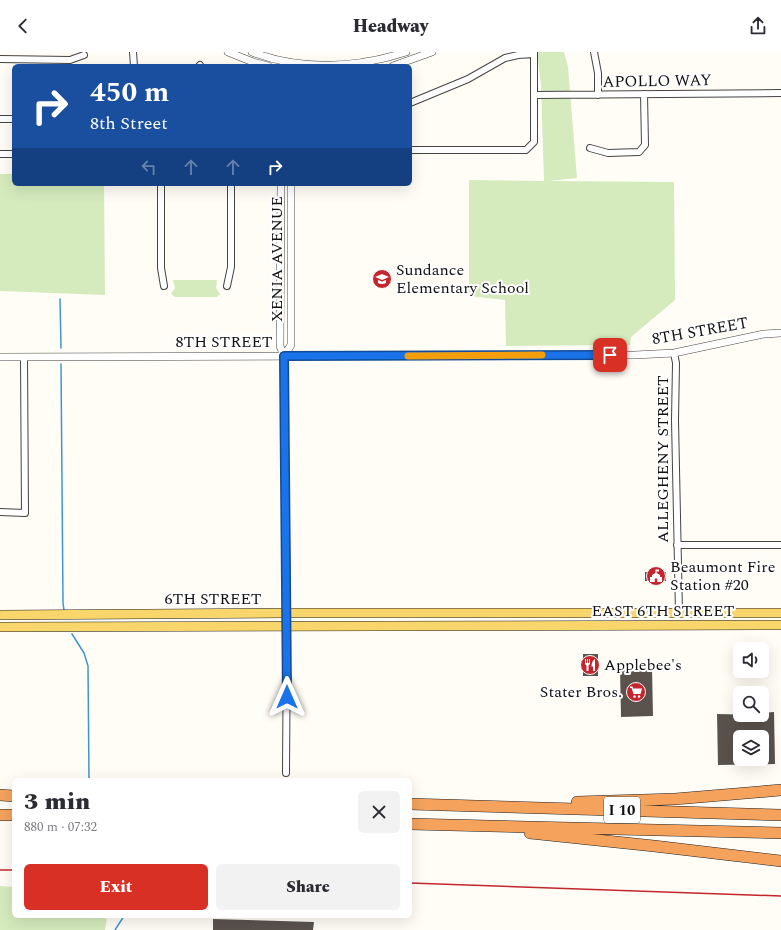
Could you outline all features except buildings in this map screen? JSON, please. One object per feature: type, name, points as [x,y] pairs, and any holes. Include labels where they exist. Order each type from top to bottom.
[{"type":"highway","points":[[463,806],[675,799],[781,790]]},
{"type":"highway","points":[[0,796],[12,796]]},
{"type":"highway","name":"I 10","points":[[412,804],[781,815]]},
{"type":"highway","points":[[0,815],[12,815]]},
{"type":"highway","name":"I 10","points":[[412,824],[781,833]]},
{"type":"highway","points":[[466,825],[781,861]]},
{"type":"main road","name":"6TH STREET","points":[[0,615],[287,613],[546,614]]},
{"type":"main road","name":"EAST 6TH STREET","points":[[546,614],[781,613]]},
{"type":"main road","points":[[24,615],[24,626]]},
{"type":"main road","points":[[754,626],[755,618],[781,618]]},
{"type":"main road","name":"6TH STREET","points":[[0,626],[545,626]]},
{"type":"main road","name":"EAST 6TH STREET","points":[[545,626],[781,626]]},
{"type":"street","points":[[11,52],[11,59]]},
{"type":"street","points":[[132,52],[134,64]]},
{"type":"street","points":[[228,52],[260,64]]},
{"type":"street","points":[[252,52],[289,64]]},
{"type":"street","points":[[351,64],[389,58],[406,52]]},
{"type":"street","points":[[399,64],[432,52]]},
{"type":"street","points":[[594,52],[598,73],[598,95]]},
{"type":"street","points":[[412,102],[468,79],[505,58],[534,53],[534,142],[526,150],[412,150]]},
{"type":"street","points":[[0,59],[70,60],[84,55]]},
{"type":"street","name":"APOLLO WAY","points":[[534,95],[781,93]]},
{"type":"street","points":[[590,148],[608,153],[639,152],[645,145],[644,94]]},
{"type":"street","points":[[0,119],[12,119]]},
{"type":"street","points":[[0,154],[12,154]]},
{"type":"street","points":[[161,186],[161,268],[164,286]]},
{"type":"street","points":[[227,286],[231,267],[231,186]]},
{"type":"street","name":"XENIA AVENUE","points":[[281,186],[280,346],[284,356],[287,613],[286,773]]},
{"type":"street","name":"XENIA AVENUE","points":[[284,356],[291,345],[291,186]]},
{"type":"street","name":"8TH STREET","points":[[0,357],[635,355],[674,353],[764,334],[781,333]]},
{"type":"street","name":"ALLEGHENY STREET","points":[[674,353],[676,363],[675,420],[679,613]]},
{"type":"street","points":[[0,512],[25,513],[24,357]]},
{"type":"street","points":[[677,545],[781,545]]},
{"type":"green space","points":[[537,52],[564,52],[568,67],[577,178],[549,181],[674,182],[675,300],[631,337],[630,345],[506,346],[505,300],[469,296],[469,180],[544,181],[541,85]]},
{"type":"green space","points":[[0,174],[12,174],[12,186],[104,186],[105,295],[0,291]]},
{"type":"green space","points":[[173,280],[217,280],[216,288],[220,294],[217,297],[175,297],[171,294],[175,288]]},
{"type":"green space","points":[[0,886],[12,887],[12,918],[107,918],[105,930],[0,930]]},
{"type":"waterway","points":[[60,299],[61,348]]},
{"type":"waterway","points":[[61,364],[64,610]]},
{"type":"waterway","points":[[72,634],[84,653],[88,666],[89,778]]},
{"type":"waterway","points":[[115,930],[123,918]]},
{"type":"railway","points":[[0,870],[12,870]]},
{"type":"railway","points":[[412,883],[781,896]]},
{"type":"slow traffic","points":[[408,356],[542,355]]},
{"type":"place","name":"Sundance Elementary School","points":[[382,279]]},
{"type":"place","name":"Beaumont Fire Station #20","points":[[656,576]]},
{"type":"place","name":"Applebee's","points":[[590,665]]},
{"type":"place","name":"Stater Bros.","points":[[636,692]]},
{"type":"route","points":[[287,697],[284,356],[610,355]]}]
